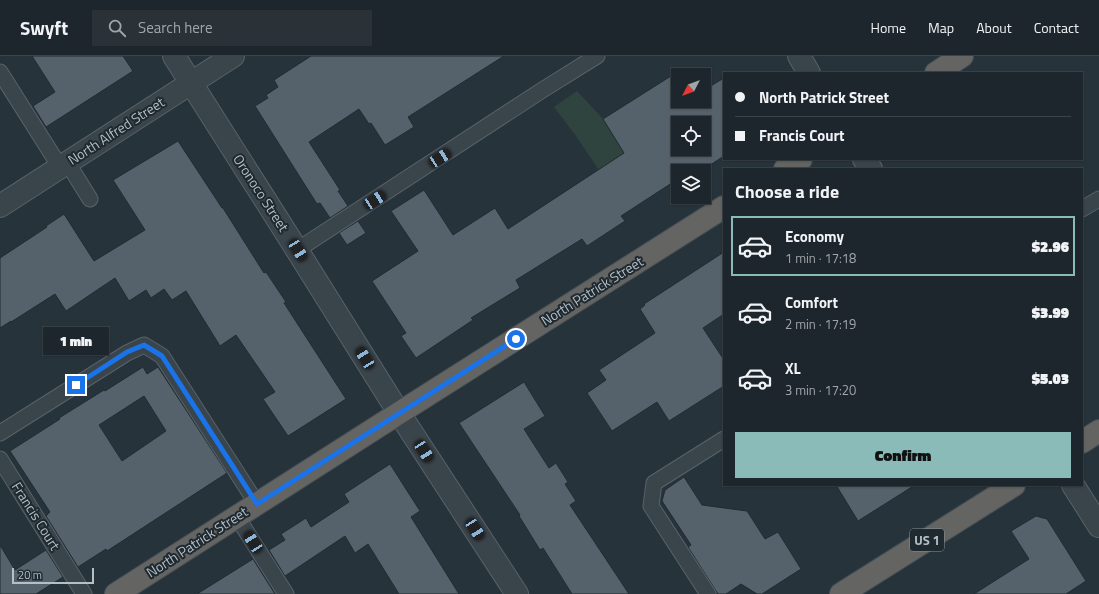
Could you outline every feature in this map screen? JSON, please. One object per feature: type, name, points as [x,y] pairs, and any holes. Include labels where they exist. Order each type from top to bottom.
[{"type":"highway","points":[[938,72],[962,56]]},
{"type":"highway","points":[[787,168],[799,160]]},
{"type":"highway","name":"North Patrick Street","points":[[129,590],[237,517],[399,412],[723,209]]},
{"type":"highway","points":[[1083,441],[1099,431]]},
{"type":"highway","name":"US 1","points":[[841,594],[1012,486]]},
{"type":"street","name":"Oronoco Street","points":[[174,56],[399,412],[517,594]]},
{"type":"street","name":"North Alfred Street","points":[[0,206],[233,56]]},
{"type":"street","points":[[798,56],[808,72]]},
{"type":"street","points":[[1074,486],[1099,526]]},
{"type":"lane","points":[[298,250],[597,56]]},
{"type":"lane","points":[[0,72],[63,165],[90,199]]},
{"type":"lane","points":[[1083,208],[1099,199]]},
{"type":"lane","points":[[0,433],[127,352],[144,345],[162,356],[257,504]]},
{"type":"lane","points":[[708,594],[651,506],[654,484],[723,440]]},
{"type":"lane","name":"Francis Court","points":[[0,459],[84,594]]},
{"type":"lane","points":[[237,517],[286,594]]},
{"type":"green space","points":[[577,91],[603,119],[652,196],[627,212],[576,136],[554,107]]},
{"type":"building","points":[[32,56],[123,56],[133,71],[46,127],[33,106],[55,92]]},
{"type":"building","points":[[311,56],[504,56],[408,117],[414,127],[385,145],[371,123],[369,124],[359,109],[309,142],[340,190],[338,191],[348,206],[330,218],[320,203],[317,204],[255,106],[268,98],[266,95],[278,87],[274,80]]},
{"type":"building","points":[[671,76],[671,108],[711,108],[711,86],[723,79],[723,157],[711,164],[671,164],[671,184],[621,216],[625,221],[587,246],[582,239],[516,280],[520,288],[471,318],[473,320],[416,358],[401,336],[406,333],[372,281],[418,251],[391,211],[424,190],[453,235],[495,208],[508,229],[624,153],[603,119]]},
{"type":"building","points":[[178,141],[264,273],[266,272],[286,302],[284,303],[346,399],[288,436],[263,399],[275,392],[236,335],[220,346],[186,291],[172,300],[164,289],[151,298],[146,290],[129,301],[115,278],[66,311],[55,294],[0,328],[0,258],[64,214],[94,261],[145,230],[113,180]]},
{"type":"building","points":[[358,221],[366,233],[347,245],[339,233]]},
{"type":"building","points":[[723,253],[723,315],[703,328],[723,358],[723,387],[669,421],[657,402],[612,431],[587,393],[606,380],[599,370],[655,333],[640,309],[645,305],[644,304]]},
{"type":"building","points":[[143,367],[147,374],[158,367],[227,473],[107,551],[106,549],[78,567],[46,516],[50,512],[10,451],[60,419],[59,418],[104,390],[105,391]],"holes":[[[144,396],[166,431],[122,461],[99,425]]]},
{"type":"building","points":[[524,382],[545,416],[524,429],[549,468],[556,463],[568,482],[565,484],[576,501],[570,505],[629,594],[572,594],[543,548],[540,550],[519,516],[520,515],[459,423]]},
{"type":"building","points":[[390,464],[420,511],[411,517],[459,594],[399,594],[368,544],[355,553],[345,536],[285,576],[269,550],[285,540],[281,534],[306,518],[311,527],[349,502],[344,494]]},
{"type":"building","points":[[684,477],[702,505],[747,511],[765,539],[778,532],[801,569],[762,594],[757,594],[741,584],[726,594],[718,594],[688,547],[691,545],[662,501],[665,490]]},
{"type":"building","points":[[837,486],[913,486],[858,521]]},
{"type":"building","points":[[1036,516],[1047,519],[1086,581],[1066,594],[974,594],[1029,559],[1011,531]]},
{"type":"building","points":[[0,545],[15,570],[46,550],[63,577],[36,594],[0,594]]},
{"type":"building","points":[[253,559],[275,594],[197,594]]},
{"type":"route","points":[[76,385],[127,352],[144,345],[162,356],[257,504],[399,412],[516,339]]}]
